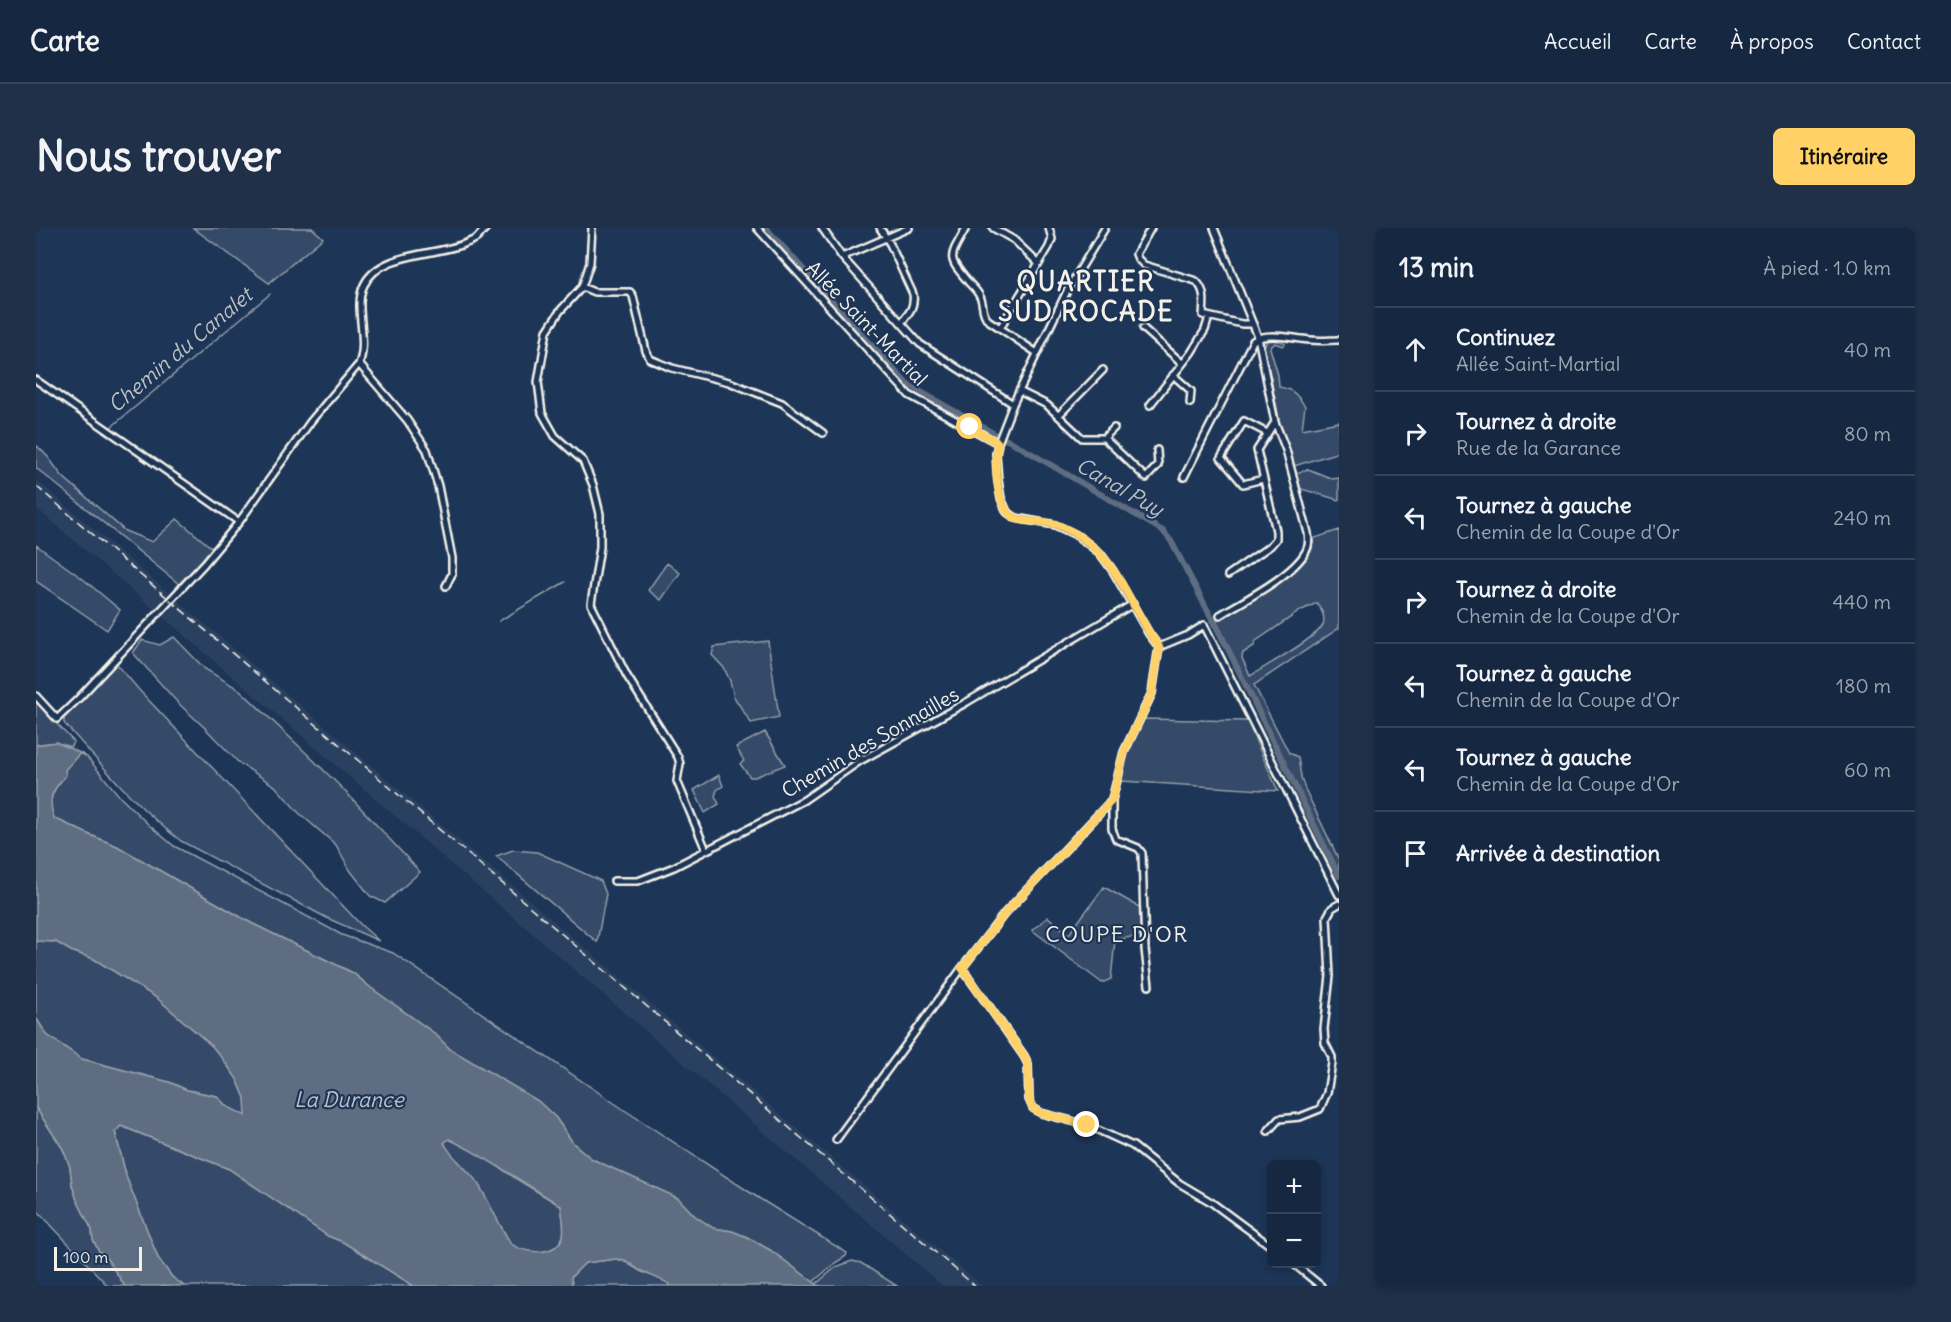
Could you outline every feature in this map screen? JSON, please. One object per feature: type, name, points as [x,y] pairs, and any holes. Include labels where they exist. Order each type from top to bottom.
[{"type":"street","points":[[36,696],[57,719],[204,564],[239,522],[291,447],[359,364],[363,351],[360,294],[369,277],[389,262],[449,250],[476,240],[486,228]]},
{"type":"street","points":[[592,228],[590,263],[582,288],[560,311],[547,331],[538,382],[542,413],[555,436],[583,461],[591,479],[600,514],[600,547],[591,604],[627,675],[678,757],[680,764],[677,781],[706,850]]},
{"type":"street","name":"Allée Saint-Martial","points":[[757,228],[909,395],[998,441]]},
{"type":"street","points":[[822,228],[842,257],[920,344],[1013,404]]},
{"type":"street","points":[[880,228],[913,294],[912,309],[901,323]]},
{"type":"street","points":[[842,257],[909,228]]},
{"type":"street","points":[[966,228],[952,254],[953,264],[980,295],[983,314],[1037,353]]},
{"type":"street","points":[[993,228],[1014,240],[1038,264]]},
{"type":"street","points":[[1000,328],[1052,239],[1049,228]]},
{"type":"street","points":[[1105,228],[1067,291],[1037,353],[1013,404],[998,441],[996,454],[1000,498],[1007,512],[1016,518],[1055,525],[1076,535],[1100,553],[1159,647],[1152,693],[1124,752],[1112,800],[1112,829],[1116,839],[1138,848],[1142,853],[1145,949],[1149,986]]},
{"type":"street","points":[[1151,228],[1136,254],[1138,260],[1144,265],[1196,281],[1204,295],[1203,315],[1242,324],[1253,324]]},
{"type":"street","points":[[1214,228],[1258,337],[1275,423],[1286,450],[1309,543],[1306,552],[1280,578],[1220,615]]},
{"type":"street","points":[[582,288],[594,292],[630,292],[650,359],[672,368],[729,382],[782,403],[823,433]]},
{"type":"street","points":[[1150,405],[1200,338],[1209,317]]},
{"type":"street","points":[[1143,328],[1182,363]]},
{"type":"street","points":[[1184,477],[1253,340],[1258,337],[1339,340]]},
{"type":"street","points":[[359,364],[407,420],[428,450],[453,558],[452,574],[446,586]]},
{"type":"street","points":[[1059,415],[1103,370]]},
{"type":"street","points":[[1173,375],[1191,391],[1190,403]]},
{"type":"street","points":[[36,380],[239,522]]},
{"type":"street","points":[[1019,391],[1047,405],[1082,438],[1104,438],[1146,478],[1158,465],[1157,450]]},
{"type":"street","points":[[1263,478],[1243,484],[1221,458],[1244,421],[1268,433]]},
{"type":"street","points":[[1228,575],[1270,546],[1276,539],[1257,450],[1275,423]]},
{"type":"street","points":[[1104,438],[1114,428]]},
{"type":"street","name":"Chemin des Sonnailles","points":[[614,881],[645,879],[804,800],[860,761],[967,702],[1133,604]]},
{"type":"street","points":[[1159,647],[1188,635],[1204,625],[1339,895]]},
{"type":"street","points":[[836,1140],[1005,913],[1112,800]]},
{"type":"street","points":[[1268,1131],[1280,1119],[1300,1117],[1320,1109],[1327,1093],[1332,1057],[1325,1043],[1324,1029],[1330,976],[1327,916],[1339,904]]},
{"type":"street","points":[[962,968],[1024,1056],[1028,1064],[1029,1099],[1033,1108],[1041,1113],[1087,1125],[1133,1146],[1179,1183],[1211,1202],[1267,1243]]},
{"type":"street","points":[[1299,1268],[1321,1286]]},
{"type":"shaded area","points":[[193,228],[312,228],[323,238],[269,283]]},
{"type":"shaded area","points":[[1270,340],[1279,340],[1285,344],[1284,346],[1275,343],[1270,348],[1279,387],[1294,393],[1305,406],[1302,429],[1339,422],[1339,452],[1294,466],[1280,423],[1264,347]]},
{"type":"shaded area","points":[[36,445],[62,476],[125,531],[152,542],[177,519],[213,549],[179,584],[36,468]]},
{"type":"shaded area","points":[[1308,469],[1333,479],[1339,478],[1339,500],[1298,488],[1296,473]]},
{"type":"shaded area","points":[[36,480],[982,1286],[943,1286],[36,508]]},
{"type":"shaded area","points":[[1339,530],[1339,628],[1254,685],[1289,753],[1298,757],[1305,789],[1339,860],[1339,873],[1216,620],[1283,580],[1305,560],[1315,538]],"holes":[[[1317,603],[1324,619],[1319,630],[1250,676],[1242,658],[1243,653],[1254,646],[1256,641],[1300,611]]]},
{"type":"shaded area","points":[[36,545],[83,579],[120,610],[107,630],[36,581]]},
{"type":"shaded area","points":[[667,563],[680,573],[661,600],[648,590]]},
{"type":"shaded area","points":[[174,637],[205,669],[240,690],[301,748],[345,791],[420,872],[385,903],[370,896],[350,870],[336,845],[299,813],[275,786],[239,763],[178,703],[133,653],[142,640],[160,645]]},
{"type":"shaded area","points":[[768,641],[779,717],[751,723],[734,697],[724,668],[712,655],[714,647]]},
{"type":"shaded area","points":[[116,663],[361,925],[379,941],[327,918],[181,841],[120,785],[64,723],[64,718]]},
{"type":"shaded area","points":[[36,702],[74,742],[70,747],[53,743],[36,745]]},
{"type":"shaded area","points":[[1144,719],[1247,721],[1278,791],[1122,781],[1126,754]]},
{"type":"shaded area","points":[[765,732],[785,765],[750,777],[740,764],[744,761],[736,747]]},
{"type":"shaded area","points":[[80,753],[87,757],[121,798],[174,846],[342,935],[393,953],[623,1109],[847,1253],[846,1256],[813,1282],[770,1250],[747,1237],[732,1231],[713,1228],[695,1216],[678,1198],[592,1159],[573,1143],[556,1118],[538,1101],[450,1049],[434,1033],[353,973],[251,923],[117,846],[53,818],[52,795],[66,775],[64,770]]},
{"type":"shaded area","points":[[719,775],[723,786],[717,790],[715,796],[719,804],[705,813],[694,790]]},
{"type":"shaded area","points":[[513,850],[537,852],[601,881],[606,894],[597,942],[496,856]]},
{"type":"shaded area","points":[[1104,887],[1141,908],[1142,935],[1115,940],[1111,979],[1102,983],[1032,930],[1048,917],[1069,934]]},
{"type":"shaded area","points":[[36,941],[56,942],[71,951],[94,959],[157,998],[212,1046],[225,1062],[237,1079],[245,1098],[247,1117],[226,1106],[217,1096],[187,1090],[169,1082],[82,1059],[47,1035],[36,1018]]},
{"type":"shaded area","points":[[36,1108],[63,1149],[70,1167],[72,1185],[92,1230],[93,1240],[125,1286],[108,1286],[36,1209]]},
{"type":"shaded area","points":[[121,1126],[229,1169],[328,1236],[343,1242],[414,1286],[184,1286],[172,1277],[158,1258],[127,1179],[115,1131]]},
{"type":"shaded area","points":[[449,1139],[480,1154],[561,1206],[564,1233],[559,1243],[554,1248],[540,1252],[524,1250],[511,1244],[476,1182],[450,1154],[444,1142]]},
{"type":"shaded area","points":[[616,1259],[670,1284],[669,1286],[572,1286],[571,1277],[585,1263]]},
{"type":"shaded area","points":[[852,1261],[861,1263],[897,1286],[819,1286],[816,1284],[836,1267]]},
{"type":"water","name":"La Durance","points":[[56,742],[80,753],[65,770],[66,775],[52,794],[51,805],[54,818],[117,846],[251,923],[353,973],[434,1033],[450,1049],[538,1101],[556,1118],[573,1143],[592,1159],[678,1198],[695,1216],[713,1228],[732,1231],[747,1237],[770,1250],[819,1286],[669,1286],[670,1284],[639,1270],[625,1260],[616,1259],[585,1263],[571,1277],[572,1286],[414,1286],[343,1242],[328,1236],[229,1169],[121,1126],[115,1132],[127,1179],[158,1258],[172,1277],[184,1286],[125,1286],[93,1240],[92,1230],[72,1185],[70,1167],[63,1149],[36,1108],[36,1018],[47,1035],[82,1059],[169,1082],[187,1090],[217,1096],[226,1106],[246,1116],[245,1098],[237,1079],[212,1046],[157,998],[94,959],[71,951],[56,942],[36,941],[36,745]],"holes":[[[449,1139],[561,1206],[564,1233],[554,1248],[540,1252],[524,1250],[511,1244],[477,1182],[444,1143]]]},
{"type":"waterway","name":"Canal Puy","points":[[766,228],[907,384],[1012,442],[1163,531],[1171,541],[1227,647],[1339,876]]},
{"type":"waterway","name":"Chemin du Canalet","points":[[110,428],[270,294]]},
{"type":"waterway","points":[[499,621],[565,582]]},
{"type":"railway","points":[[36,486],[975,1286]]},
{"type":"district","name":"QUARTIER SUD ROCADE","points":[[1086,296]]},
{"type":"district","name":"COUPE D'OR","points":[[1117,934]]},
{"type":"route","points":[[970,427],[998,443],[996,454],[1000,498],[1007,512],[1016,518],[1055,525],[1076,535],[1100,553],[1159,647],[1152,693],[1124,752],[1112,800],[1005,913],[962,968],[1024,1056],[1028,1064],[1029,1099],[1033,1108],[1041,1113],[1087,1125]]}]
